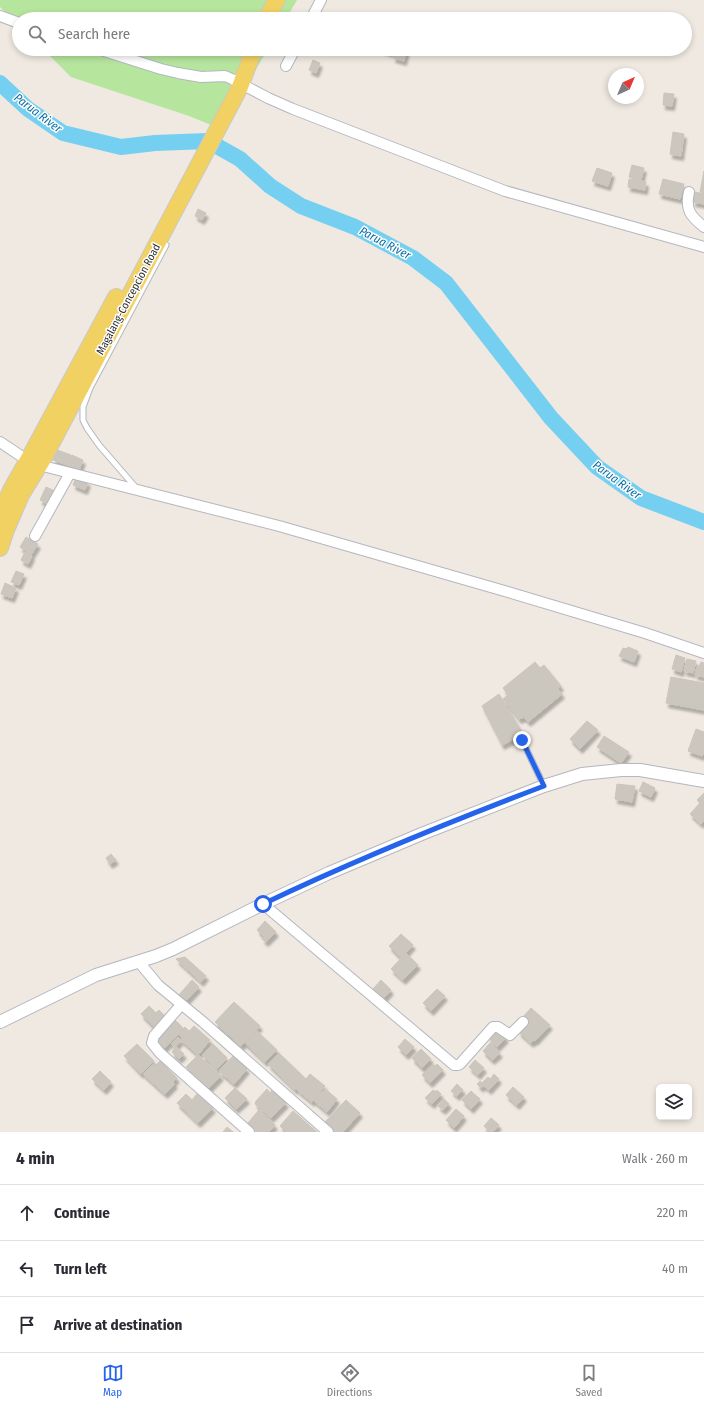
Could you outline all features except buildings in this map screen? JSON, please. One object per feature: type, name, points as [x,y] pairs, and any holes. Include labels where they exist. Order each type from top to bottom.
[{"type":"main road","points":[[270,12],[277,0]]},
{"type":"main road","name":"Magalang-Concepcion Road","points":[[236,83],[246,56]]},
{"type":"main road","name":"Magalang-Concepcion Road","points":[[0,548],[36,459],[250,56]]},
{"type":"main road","name":"Magalang-Concepcion Road","points":[[0,516],[11,490],[36,459]]},
{"type":"street","points":[[315,12],[321,0]]},
{"type":"street","points":[[0,16],[12,20]]},
{"type":"street","points":[[120,56],[178,73],[201,76],[225,76],[236,83],[268,98],[319,120],[505,191],[704,247]]},
{"type":"street","points":[[286,66],[291,56]]},
{"type":"street","points":[[689,192],[687,208],[704,227]]},
{"type":"street","points":[[0,442],[36,459],[70,472],[139,491],[228,512],[341,544],[645,633],[704,653]]},
{"type":"street","points":[[35,536],[70,472]]},
{"type":"street","points":[[0,1022],[96,975],[140,962],[173,949],[322,876],[416,836],[544,786],[582,774],[621,770],[654,772],[704,781]]},
{"type":"street","points":[[263,904],[454,1065],[460,1064],[493,1027],[498,1027],[510,1036],[523,1022]]},
{"type":"street","points":[[140,962],[158,985],[204,1022],[328,1132]]},
{"type":"street","points":[[181,1005],[154,1036],[152,1043],[160,1053],[249,1132]]},
{"type":"lane","points":[[139,491],[87,428],[83,420],[83,407],[90,388],[166,245]]},
{"type":"lane","points":[[522,740],[544,786]]},
{"type":"green space","points":[[0,0],[297,0],[290,12],[12,12],[12,18],[0,7]]},
{"type":"green space","points":[[50,56],[264,56],[221,129],[189,116],[71,77]]},
{"type":"waterway","name":"Parua River","points":[[0,83],[28,109],[63,133],[121,147],[155,143],[208,141],[240,159],[270,186],[301,206],[355,227],[413,258],[446,283],[551,418],[597,467],[641,498],[704,522]]},
{"type":"route","points":[[263,904],[329,873],[469,814],[544,786],[522,740]]}]
